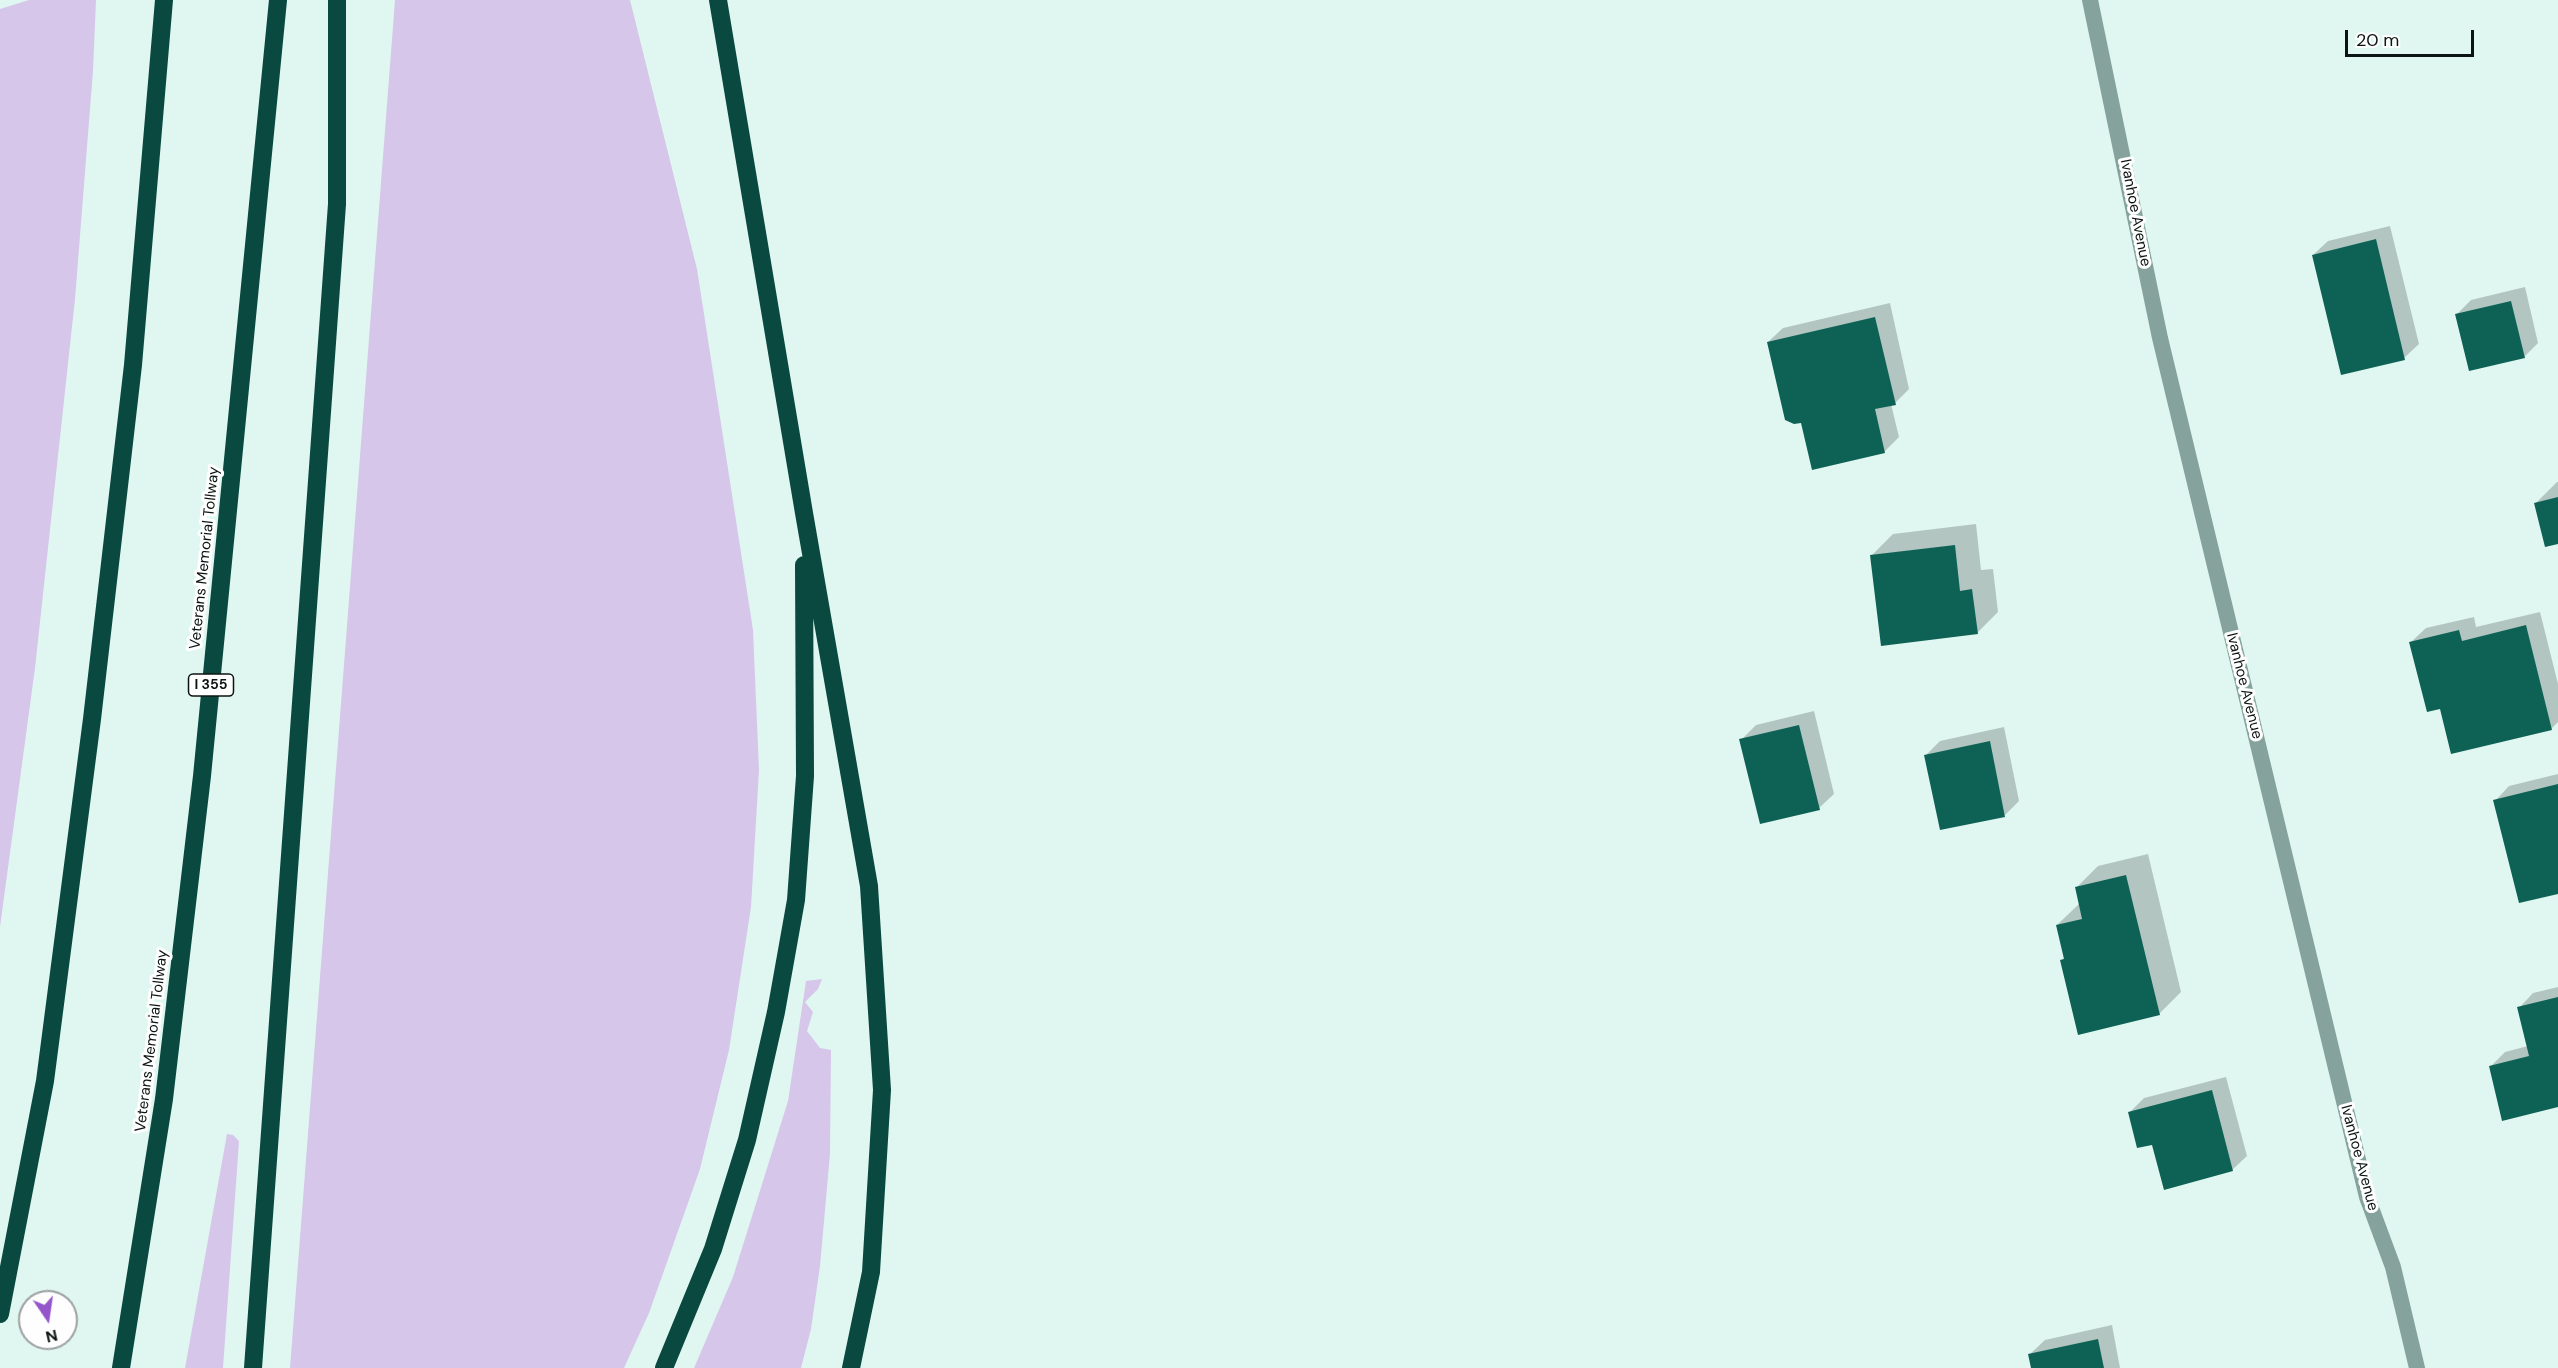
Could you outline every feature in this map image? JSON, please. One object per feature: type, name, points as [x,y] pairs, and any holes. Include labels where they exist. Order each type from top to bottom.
[{"type":"highway","name":"Veterans Memorial Tollway","points":[[121,1368],[164,1099],[202,776],[278,0]]},
{"type":"highway","points":[[253,1368],[337,204],[337,0]]},
{"type":"highway","points":[[718,0],[869,886],[881,1079],[871,1272],[850,1368]]},
{"type":"highway","points":[[0,1314],[45,1081],[92,719],[133,364],[163,9]]},
{"type":"highway","points":[[664,1368],[713,1249],[747,1140],[776,1012],[796,900],[805,776],[804,513]]},
{"type":"street","name":"Ivanhoe Avenue","points":[[2090,0],[2163,350],[2367,1197],[2393,1267],[2417,1368]]},
{"type":"shaded area","points":[[29,0],[96,0],[93,71],[75,299],[35,668],[0,927],[0,9]]},
{"type":"shaded area","points":[[395,0],[630,0],[697,269],[753,630],[759,770],[751,907],[729,1050],[700,1169],[649,1313],[624,1368],[290,1368]]},
{"type":"shaded area","points":[[822,979],[818,989],[805,1002],[813,1012],[807,1031],[820,1048],[831,1050],[830,1154],[820,1266],[811,1329],[801,1368],[694,1368],[733,1277],[788,1101],[806,981]]},
{"type":"shaded area","points":[[227,1134],[233,1135],[239,1141],[223,1368],[185,1368]]},
{"type":"building","points":[[2376,239],[2405,360],[2341,375],[2312,255]]},
{"type":"building","points":[[2511,301],[2525,358],[2469,371],[2455,314]]},
{"type":"building","points":[[1875,317],[1896,405],[1875,409],[1885,453],[1812,470],[1801,423],[1794,424],[1785,420],[1767,342]]},
{"type":"building","points":[[2558,497],[2558,544],[2545,547],[2534,503]]},
{"type":"building","points":[[1955,545],[1960,591],[1972,589],[1978,634],[1881,646],[1870,555]]},
{"type":"building","points":[[2526,625],[2552,730],[2451,754],[2440,709],[2427,712],[2409,642],[2459,630],[2462,641]]},
{"type":"building","points":[[1799,725],[1820,810],[1760,824],[1739,739]]},
{"type":"building","points":[[1990,741],[2005,817],[1940,830],[1924,755]]},
{"type":"building","points":[[2558,784],[2558,894],[2519,903],[2493,800]]},
{"type":"building","points":[[2126,875],[2160,1015],[2078,1035],[2060,960],[2064,959],[2056,925],[2082,919],[2075,887]]},
{"type":"building","points":[[2558,997],[2558,1107],[2502,1121],[2489,1066],[2529,1056],[2517,1007]]},
{"type":"building","points":[[2212,1090],[2233,1171],[2164,1190],[2152,1145],[2137,1148],[2128,1112]]},
{"type":"building","points":[[2098,1339],[2104,1368],[2031,1368],[2028,1354]]}]
